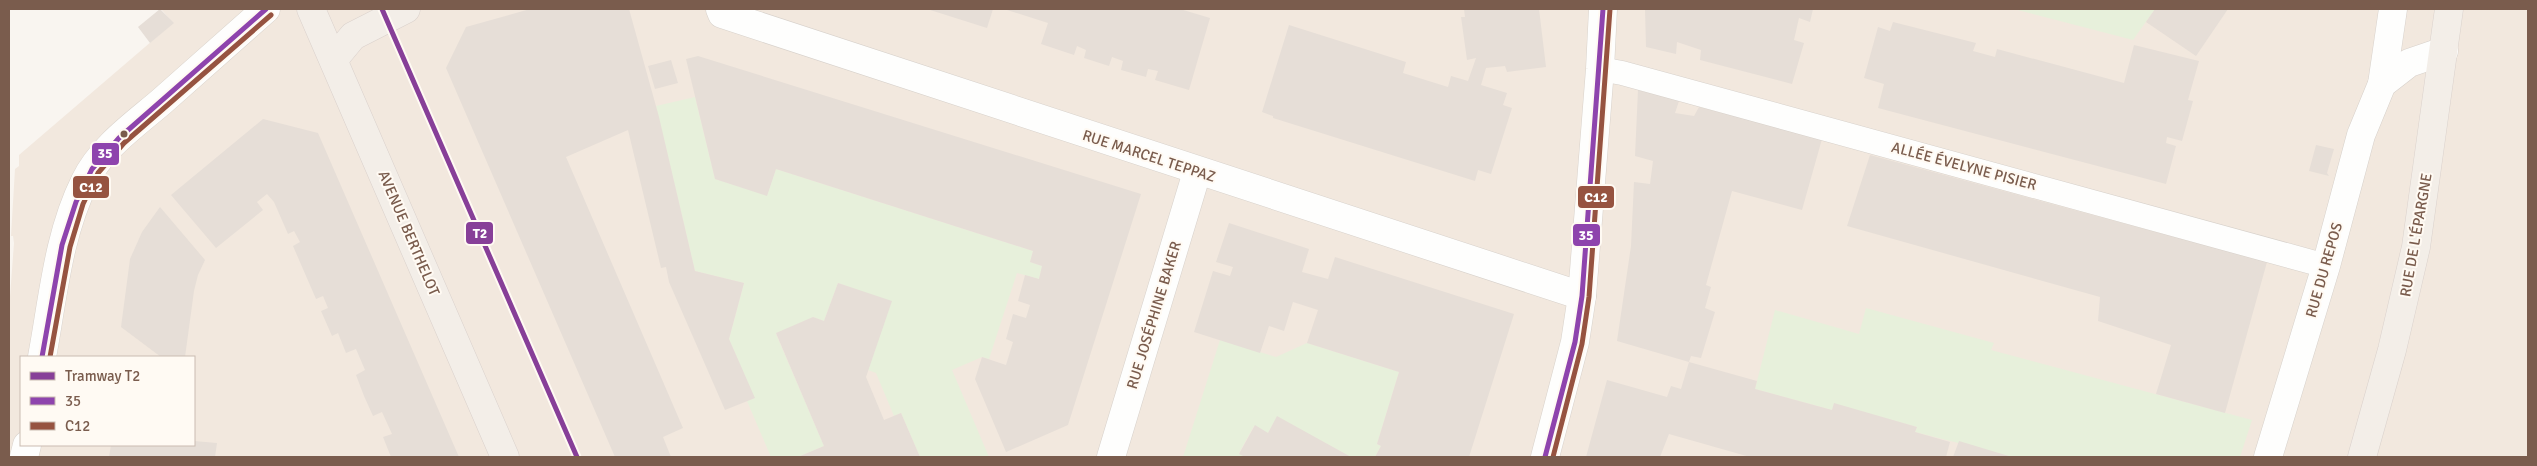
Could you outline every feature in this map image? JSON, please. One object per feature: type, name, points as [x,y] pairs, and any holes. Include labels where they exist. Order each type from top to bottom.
[{"type":"main road","name":"AVENUE BERTHELOT","points":[[311,9],[506,457]]},
{"type":"main road","points":[[334,59],[353,36],[406,9]]},
{"type":"main road","name":"RUE DE L'ÉPARGNE","points":[[2362,457],[2409,280],[2427,173],[2449,9]]},
{"type":"street","points":[[42,356],[62,245],[71,212],[98,160],[124,133],[266,9]]},
{"type":"street","name":"RUE MARCEL TEPPAZ","points":[[720,9],[722,14],[1197,172],[1582,296]]},
{"type":"street","name":"RUE DU REPOS","points":[[2268,457],[2326,266],[2361,135],[2382,84],[2393,9]]},
{"type":"street","points":[[1545,457],[1575,342],[1582,296],[1600,69],[1602,12]]},
{"type":"street","name":"RUE DU REPOS","points":[[2382,84],[2409,63],[2444,51]]},
{"type":"street","name":"ALLÉE ÉVELYNE PISIER","points":[[1600,69],[1622,73],[2326,266]]},
{"type":"street","name":"RUE JOSÉPHINE BAKER","points":[[1111,457],[1197,172]]},
{"type":"shaded area","points":[[161,9],[2528,9],[2528,457],[9,457],[9,310],[14,243],[13,236],[11,236],[15,169],[19,166],[19,155],[173,23]]},
{"type":"green space","points":[[2014,9],[2155,9],[2133,40]]},
{"type":"green space","points":[[695,97],[715,179],[767,195],[776,169],[1033,251],[1030,262],[1042,266],[1039,279],[1017,273],[989,359],[982,357],[952,370],[989,457],[920,457],[901,413],[894,416],[876,373],[868,370],[891,302],[838,283],[824,321],[813,317],[776,334],[824,446],[798,457],[771,457],[747,401],[754,398],[729,339],[744,283],[695,271],[656,106]]},
{"type":"green space","points":[[1866,308],[1994,343],[1991,350],[2252,420],[2240,457],[2013,457],[1915,432],[1917,427],[1834,404],[1832,410],[1755,389],[1775,310],[1859,334]]},
{"type":"green space","points":[[1220,340],[1276,357],[1307,343],[1399,372],[1377,444],[1381,446],[1375,457],[1351,457],[1277,417],[1268,433],[1254,426],[1239,453],[1245,457],[1183,457]]},
{"type":"building","points":[[160,9],[174,23],[150,43],[138,27]]},
{"type":"building","points":[[530,9],[629,9],[659,117],[695,271],[744,283],[729,339],[755,398],[725,410],[669,282],[666,267],[661,268],[628,130],[566,157],[683,428],[663,437],[671,457],[615,457],[446,68],[466,27]]},
{"type":"building","points":[[927,9],[993,9],[987,28]]},
{"type":"building","points":[[1004,9],[1180,9],[1210,18],[1189,90],[1155,80],[1158,71],[1148,69],[1146,77],[1121,70],[1123,61],[1112,57],[1109,66],[1084,58],[1086,50],[1077,46],[1074,55],[1041,44],[1048,23]]},
{"type":"building","points":[[1464,9],[1539,9],[1546,67],[1507,72],[1505,66],[1486,68],[1481,85],[1507,93],[1503,105],[1512,108],[1491,174],[1478,170],[1475,181],[1273,118],[1273,116],[1262,112],[1289,25],[1406,62],[1403,73],[1448,87],[1451,76],[1468,81],[1476,58],[1467,60],[1461,17],[1465,17]]},
{"type":"building","points":[[1645,9],[1813,9],[1810,22],[1799,18],[1794,40],[1804,43],[1792,84],[1700,60],[1701,50],[1677,42],[1676,54],[1646,47]]},
{"type":"building","points":[[2155,9],[2228,9],[2196,56],[2146,22]]},
{"type":"building","points":[[1893,22],[1976,43],[1973,51],[1995,57],[1997,49],[2124,83],[2134,45],[2199,61],[2188,100],[2193,101],[2182,141],[2167,137],[2166,143],[2176,146],[2166,184],[1878,108],[1884,84],[1864,78],[1878,27],[1890,31]]},
{"type":"building","points":[[698,56],[1141,194],[1068,425],[1006,452],[975,379],[982,357],[1006,365],[1013,342],[1006,339],[1013,314],[1026,318],[1030,305],[1018,301],[1025,275],[1039,279],[1042,266],[1030,262],[1033,251],[776,169],[767,196],[715,179],[686,59]]},
{"type":"building","points":[[671,60],[678,83],[655,89],[648,66]]},
{"type":"building","points":[[1638,90],[1679,101],[1675,113],[1694,116],[1699,107],[1822,139],[1802,210],[1732,191],[1706,285],[1711,287],[1705,308],[1715,312],[1701,358],[1691,356],[1689,362],[1617,341],[1631,246],[1634,182],[1650,184],[1653,161],[1635,156]]},
{"type":"building","points":[[263,119],[318,133],[459,457],[391,457],[383,437],[392,434],[382,412],[373,416],[364,396],[356,375],[365,370],[356,349],[346,353],[338,333],[332,336],[321,311],[328,308],[323,296],[316,299],[293,246],[300,242],[294,231],[288,234],[274,202],[267,194],[257,202],[263,210],[216,248],[171,195]]},
{"type":"building","points":[[2316,145],[2334,149],[2327,173],[2329,176],[2309,171]]},
{"type":"building","points":[[1870,155],[2267,262],[2225,413],[2156,394],[2171,345],[2098,321],[2100,297],[1847,226]]},
{"type":"building","points":[[160,207],[205,260],[198,275],[194,291],[185,356],[160,356],[121,327],[130,259],[142,232]]},
{"type":"building","points":[[1229,223],[1309,249],[1302,272],[1328,279],[1335,257],[1514,314],[1469,457],[1375,457],[1381,446],[1377,444],[1399,372],[1307,343],[1318,310],[1293,302],[1284,331],[1269,326],[1260,353],[1194,332],[1213,271],[1230,276],[1233,267],[1216,262]]},
{"type":"building","points":[[838,283],[892,301],[866,377],[884,420],[901,413],[920,457],[798,457],[824,446],[776,333],[813,317],[824,321]]},
{"type":"building","points":[[1689,362],[1757,381],[1755,389],[1832,410],[1834,403],[1917,427],[1915,432],[1950,442],[1946,457],[1750,457],[1669,434],[1660,457],[1586,457],[1607,380],[1667,397],[1671,386],[1681,389]]},
{"type":"building","points":[[1277,416],[1351,457],[1245,457],[1239,454],[1255,425],[1268,433]]},
{"type":"building","points":[[195,441],[217,443],[215,457],[109,457],[111,446],[195,446]]},
{"type":"building","points":[[1959,441],[2012,457],[1953,457]]},
{"type":"tram line","name":"T2","points":[[382,9],[577,457]]},
{"type":"transit line","name":"35","points":[[42,356],[62,245],[76,202],[92,169],[119,138],[266,9]]},
{"type":"transit line","name":"35","points":[[1545,457],[1575,342],[1582,296],[1603,9]]},
{"type":"transit line","name":"C12","points":[[1553,457],[1582,344],[1589,297],[1610,9]]},
{"type":"transit line","name":"C12","points":[[50,356],[70,247],[83,204],[98,173],[124,143],[271,15]]}]
